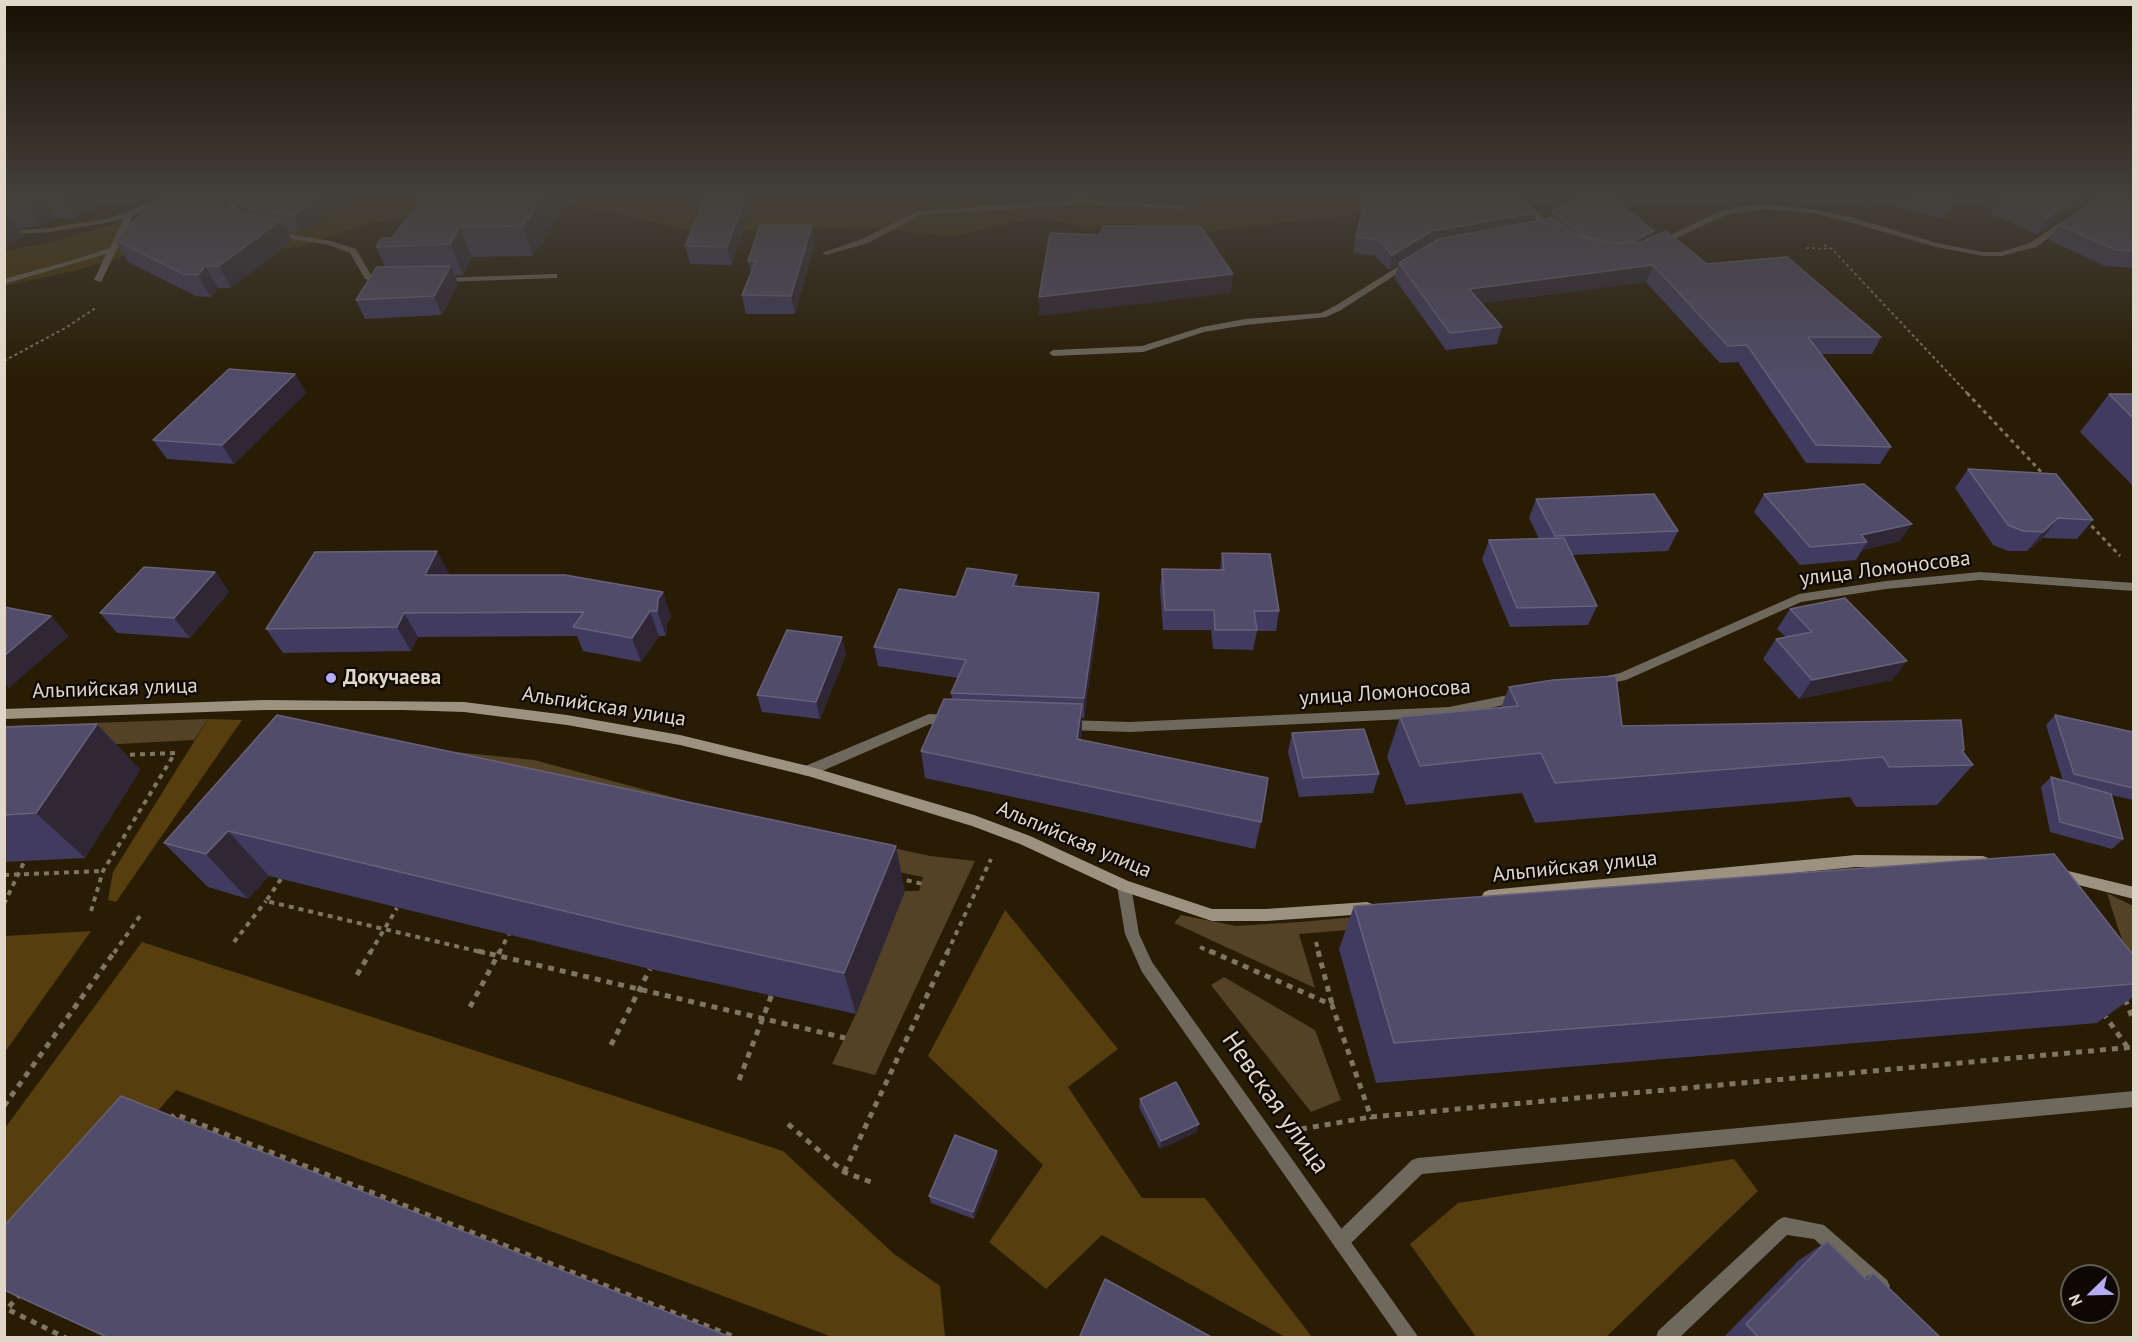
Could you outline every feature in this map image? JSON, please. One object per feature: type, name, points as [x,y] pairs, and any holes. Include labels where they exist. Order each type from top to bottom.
[{"type":"street","points":[[4,282],[87,259]]},
{"type":"street","points":[[99,280],[109,259]]},
{"type":"street","points":[[358,259],[368,276],[390,282],[402,281]]},
{"type":"street","points":[[1053,353],[1143,349],[1202,330],[1245,322],[1323,315],[1416,259]]},
{"type":"street","points":[[437,280],[554,276]]},
{"type":"street","name":"улица Ломоносова","points":[[1588,684],[1623,677],[1799,598],[1886,585],[1980,576],[2133,587]]},
{"type":"street","name":"улица Ломоносова","points":[[1059,725],[1130,728],[1449,712],[1530,696]]},
{"type":"street","name":"Альпийская улица","points":[[4,714],[264,705],[464,707],[567,720],[680,740],[808,771],[974,821],[1025,840],[1124,886],[1212,915],[1266,915],[1380,907]]},
{"type":"street","points":[[1380,715],[1426,726]]},
{"type":"street","points":[[808,771],[929,719],[965,721]]},
{"type":"street","name":"Альпийская улица","points":[[1475,898],[1856,861],[1974,861],[1996,864]]},
{"type":"street","points":[[2041,871],[2075,876],[2133,893]]},
{"type":"street","name":"Невская улица","points":[[1124,886],[1132,934],[1147,967],[1410,1338]]},
{"type":"street","points":[[1341,1241],[1418,1166],[2133,1099]]},
{"type":"street","points":[[1665,1338],[1784,1226],[1818,1231],[1894,1299]]},
{"type":"path","points":[[1841,259],[2044,475]]},
{"type":"path","points":[[4,361],[67,327]]},
{"type":"path","points":[[2085,518],[2125,562]]},
{"type":"path","points":[[92,911],[103,872],[176,753],[118,755]]},
{"type":"path","points":[[844,1172],[994,853]]},
{"type":"path","points":[[4,904],[25,860]]},
{"type":"path","points":[[4,875],[103,872]]},
{"type":"path","points":[[888,876],[923,884]]},
{"type":"path","points":[[234,942],[281,879]]},
{"type":"path","points":[[266,901],[845,1038]]},
{"type":"path","points":[[357,975],[397,908]]},
{"type":"path","points":[[4,1106],[140,916]]},
{"type":"path","points":[[470,1007],[508,934]]},
{"type":"path","points":[[1328,940],[1316,941],[1332,1005],[1371,1117]]},
{"type":"path","points":[[1194,944],[1332,1005]]},
{"type":"path","points":[[611,1045],[650,969]]},
{"type":"path","points":[[2121,990],[2133,1022]]},
{"type":"path","points":[[739,1080],[772,994]]},
{"type":"path","points":[[2102,1011],[2131,1048]]},
{"type":"path","points":[[1298,1129],[1371,1117],[2131,1048]]},
{"type":"path","points":[[167,1122],[175,1114],[737,1338]]},
{"type":"path","points":[[788,1124],[844,1172],[870,1182]]},
{"type":"path","points":[[22,1292],[7,1309],[66,1338]]},
{"type":"shaded area","points":[[208,719],[194,740],[5,750],[5,726]]},
{"type":"shaded area","points":[[208,719],[242,720],[116,902],[108,900],[113,872]]},
{"type":"shaded area","points":[[339,740],[534,760],[728,812],[930,856],[975,861],[875,1075],[832,1064],[856,1014],[905,891],[919,891],[923,877],[312,754]]},
{"type":"shaded area","points":[[1839,874],[1999,876],[1299,934],[1315,988],[1174,923],[1181,915],[1236,926],[1300,922]]},
{"type":"shaded area","points":[[2107,893],[2133,906],[2133,969],[2117,925]]},
{"type":"shaded area","points":[[1005,910],[1118,1049],[1068,1087],[1142,1198],[1205,1198],[1312,1337],[1285,1337],[1102,1235],[1046,1289],[989,1242],[1043,1165],[928,1056]]},
{"type":"shaded area","points":[[91,931],[5,1052],[5,936]]},
{"type":"shaded area","points":[[142,942],[783,1151],[894,1254],[940,1286],[945,1337],[832,1337],[176,1090],[5,1286],[5,1128]]},
{"type":"shaded area","points":[[1224,977],[1315,1030],[1341,1100],[1311,1112],[1211,985]]},
{"type":"shaded area","points":[[1734,1159],[1758,1191],[1606,1337],[1476,1337],[1410,1244],[1458,1203]]},
{"type":"building","points":[[152,259],[229,259],[219,266],[205,266],[198,275],[183,274]]},
{"type":"building","points":[[749,259],[802,259],[791,296],[742,295],[756,261],[748,261]]},
{"type":"building","points":[[1046,259],[1223,259],[1233,274],[1039,297]]},
{"type":"building","points":[[1406,259],[1700,259],[1707,264],[1789,259],[1881,337],[1808,337],[1891,447],[1816,445],[1747,345],[1728,346],[1653,265],[1469,289],[1502,327],[1450,333],[1399,263]]},
{"type":"building","points":[[451,266],[434,296],[356,300],[377,267]]},
{"type":"building","points":[[229,369],[295,374],[222,445],[153,440]]},
{"type":"building","points":[[2109,394],[2133,394],[2133,418]]},
{"type":"building","points":[[1968,469],[2056,474],[2093,520],[2058,518],[2043,532],[2023,531],[2008,525]]},
{"type":"building","points":[[1864,484],[1912,524],[1861,535],[1867,542],[1810,547],[1764,494]]},
{"type":"building","points":[[1654,494],[1678,531],[1555,536],[1536,499]]},
{"type":"building","points":[[1564,538],[1597,606],[1517,608],[1489,540]]},
{"type":"building","points":[[437,551],[425,575],[565,575],[663,592],[658,599],[657,611],[650,611],[632,638],[573,627],[584,612],[404,613],[397,627],[266,629],[315,552]]},
{"type":"building","points":[[1222,553],[1270,554],[1279,611],[1254,611],[1257,630],[1215,630],[1214,610],[1165,610],[1162,569],[1224,570]]},
{"type":"building","points":[[144,567],[215,572],[174,618],[100,613]]},
{"type":"building","points":[[967,568],[1017,575],[1013,586],[1099,593],[1084,698],[951,693],[966,660],[874,647],[899,589],[956,597]]},
{"type":"building","points":[[1845,598],[1907,661],[1812,680],[1776,639],[1812,632],[1790,609]]},
{"type":"building","points":[[4,607],[51,616],[4,656]]},
{"type":"building","points":[[787,630],[842,637],[816,702],[757,695]]},
{"type":"building","points":[[1616,676],[1622,726],[1961,720],[1964,750],[1962,751],[1973,765],[1889,767],[1883,757],[1555,783],[1541,753],[1420,766],[1400,717],[1518,706],[1509,687],[1553,680]]},
{"type":"building","points":[[944,699],[1082,704],[1077,739],[1268,778],[1261,822],[921,751]]},
{"type":"building","points":[[277,715],[896,846],[844,973],[627,926],[228,831],[206,854],[164,843]]},
{"type":"building","points":[[2055,715],[2133,732],[2133,788],[2074,774]]},
{"type":"building","points":[[97,724],[36,813],[4,815],[4,727]]},
{"type":"building","points":[[1364,729],[1379,774],[1303,778],[1292,733]]},
{"type":"building","points":[[2051,777],[2111,794],[2123,839],[2060,822]]},
{"type":"building","points":[[2054,854],[2133,955],[2133,984],[1394,1043],[1354,906]]},
{"type":"building","points":[[1176,1082],[1199,1124],[1161,1141],[1140,1099]]},
{"type":"building","points":[[121,1096],[733,1338],[109,1338],[4,1290],[4,1226]]},
{"type":"building","points":[[955,1135],[997,1151],[973,1212],[929,1196]]},
{"type":"building","points":[[1827,1241],[1867,1280],[1873,1273],[1941,1338],[1759,1338],[1746,1324]]},
{"type":"building","points":[[1105,1279],[1213,1338],[1079,1338]]},
{"type":"waterway","points":[[4,269],[55,259]]},
{"type":"place","name":"Докучаева","points":[[331,678]]}]
